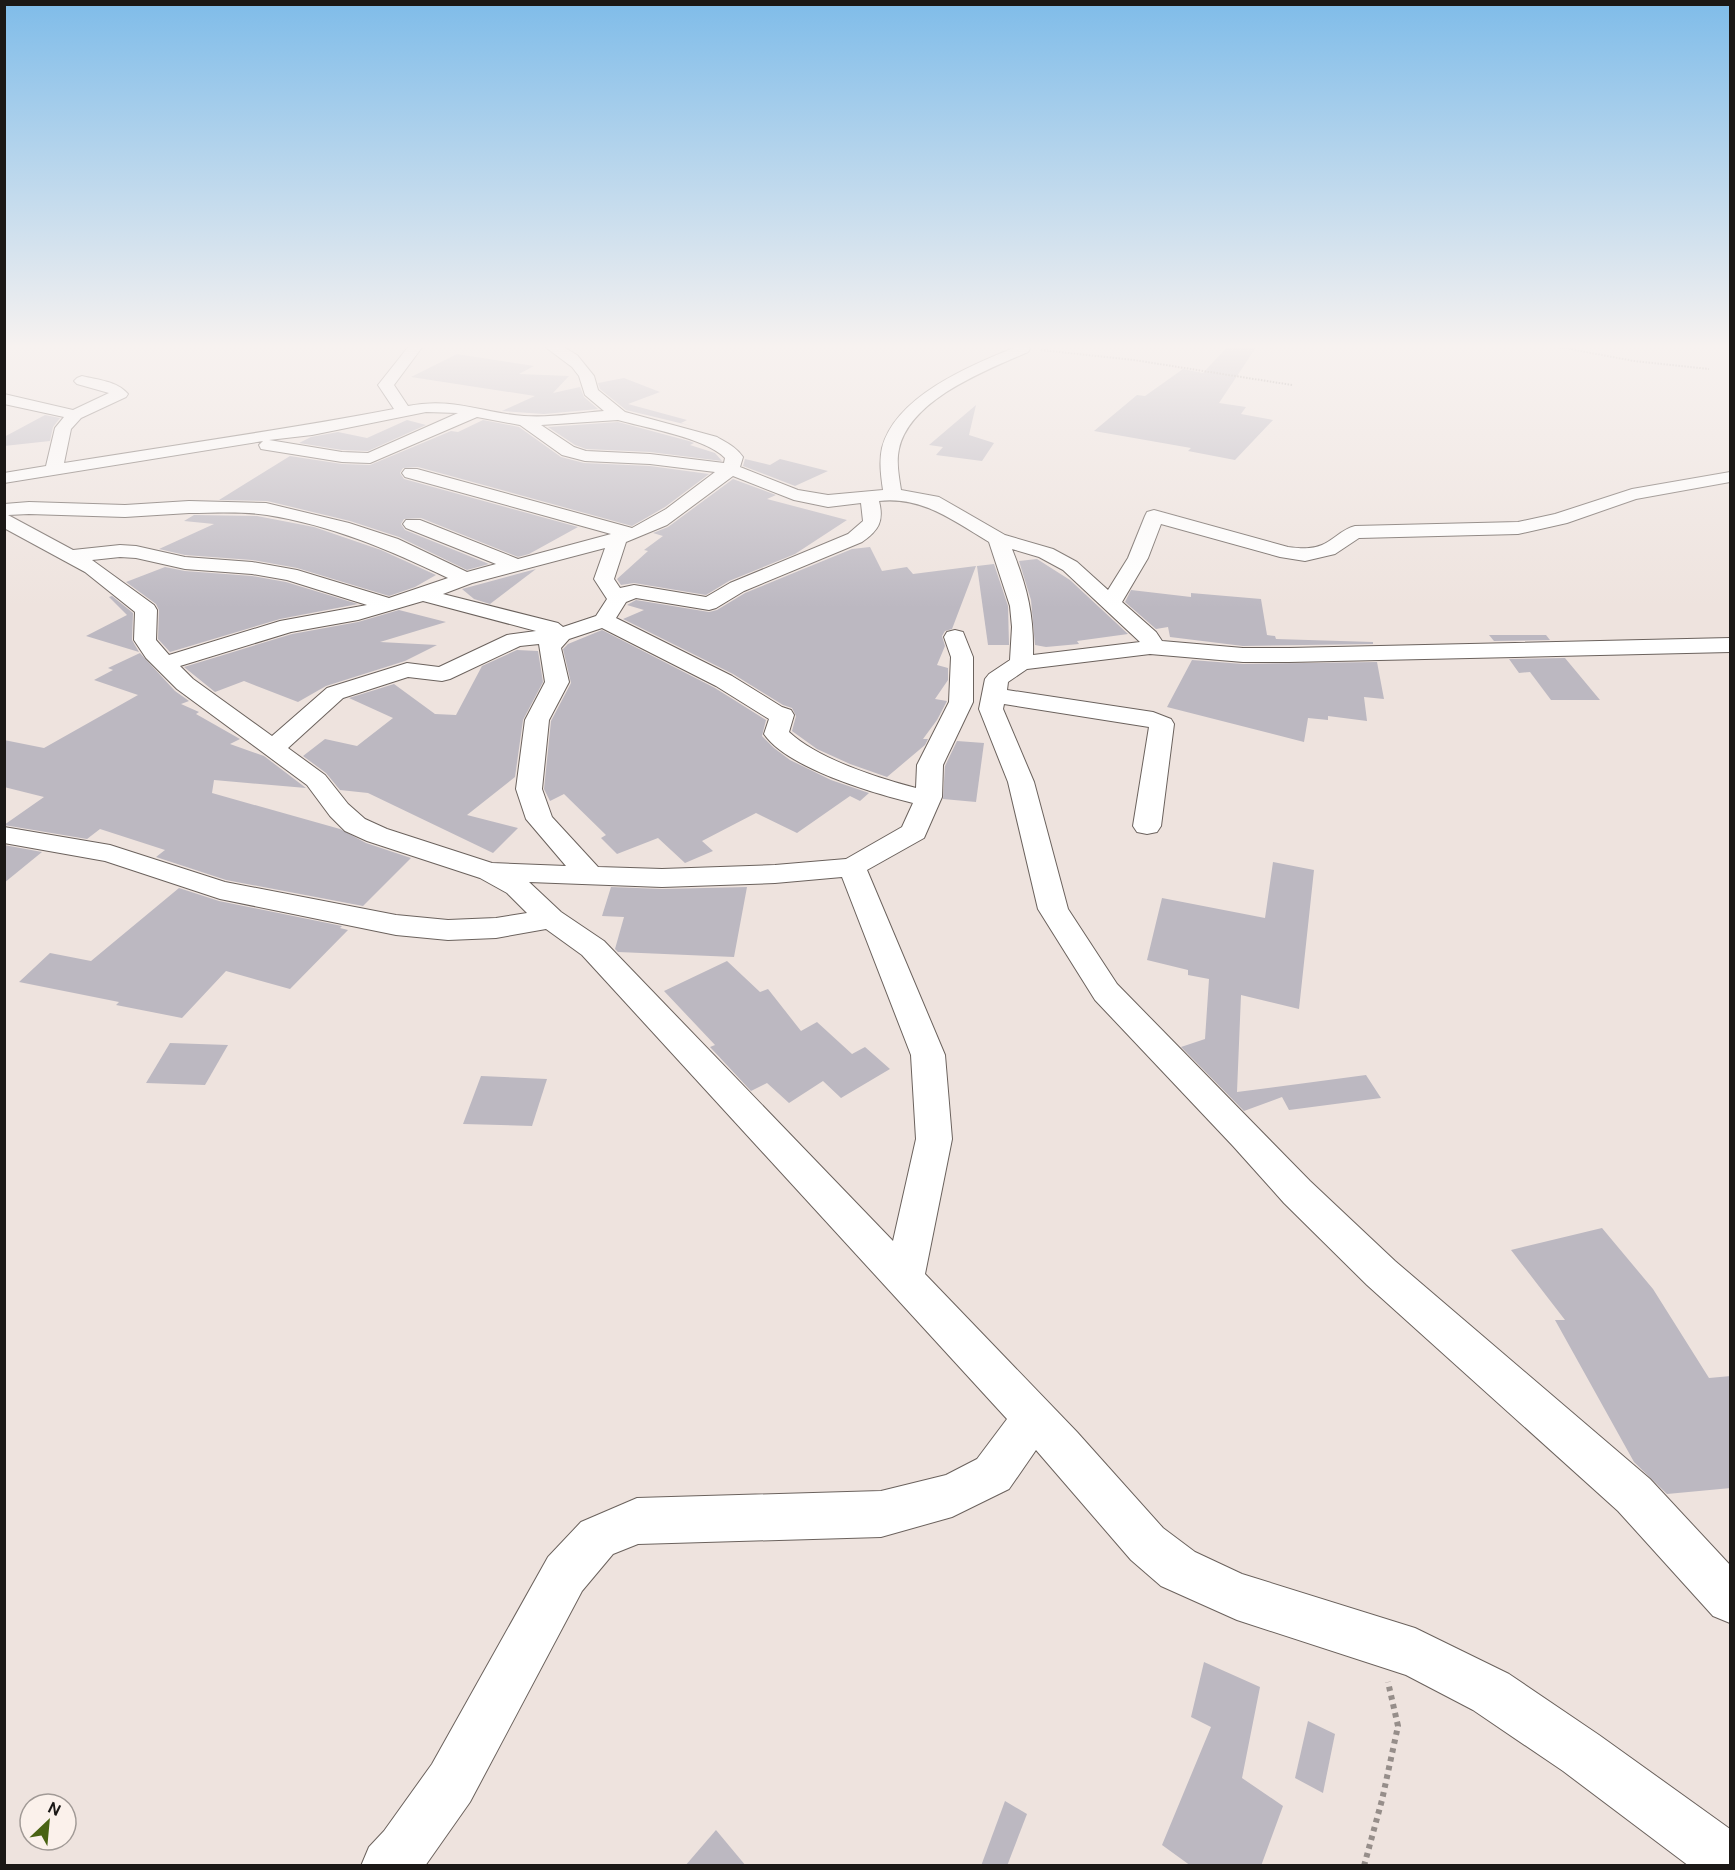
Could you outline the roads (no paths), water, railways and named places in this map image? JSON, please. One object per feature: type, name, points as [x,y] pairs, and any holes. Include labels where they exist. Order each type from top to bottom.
[{"type":"street","points":[[54,471],[62,433]]},
{"type":"street","points":[[4,478],[285,433]]},
{"type":"street","points":[[238,439],[359,459],[388,452],[424,433]]},
{"type":"street","points":[[543,433],[568,451],[585,456],[650,459],[731,469],[794,495],[828,501],[892,494],[932,501],[998,539],[1046,553],[1070,566],[1148,637],[1152,644],[1150,647]]},
{"type":"street","points":[[165,663],[288,626],[358,614],[390,605],[465,579],[626,536],[652,526],[675,513],[731,469],[734,457],[725,448],[682,433]]},
{"type":"street","points":[[892,494],[889,459],[891,444],[898,433]]},
{"type":"street","points":[[411,473],[626,536]]},
{"type":"street","points":[[1111,603],[1138,558],[1154,516],[1287,553],[1305,555],[1328,550],[1355,532],[1518,528],[1560,519],[1632,494],[1731,477]]},
{"type":"street","points":[[273,748],[335,693],[407,670],[442,674],[515,640],[560,635],[604,620],[618,598],[634,591],[710,604],[737,587],[824,552],[863,533],[874,521],[869,497]]},
{"type":"street","points":[[4,510],[29,508],[116,512],[189,507],[266,509],[342,527],[391,543],[465,579]]},
{"type":"street","points":[[4,520],[92,568],[146,610],[145,640],[185,684],[316,780],[339,810],[355,825],[377,835],[490,872],[517,887],[551,919],[593,948],[1034,1418],[1147,1545],[1178,1569],[1237,1596],[1415,1653],[1491,1692],[1581,1753],[1731,1862]]},
{"type":"street","points":[[413,524],[518,566]]},
{"type":"street","points":[[618,598],[604,579],[626,536]]},
{"type":"street","points":[[998,539],[1012,571],[1020,606],[1021,663]]},
{"type":"street","points":[[70,556],[120,551],[136,552],[185,563],[252,568],[290,574],[390,605]]},
{"type":"street","points":[[422,595],[550,628],[560,635]]},
{"type":"street","points":[[604,620],[724,681],[773,712],[782,715],[776,734],[796,750],[888,788],[920,797],[929,797]]},
{"type":"street","points":[[560,635],[557,642],[549,646],[557,682],[537,720],[529,789],[539,819],[589,874]]},
{"type":"street","points":[[490,872],[662,878],[775,874],[852,867],[914,832],[929,797],[930,765],[961,702],[962,657],[955,637]]},
{"type":"street","points":[[1731,645],[1266,655],[1150,647],[1021,663],[997,679],[991,709],[1021,783],[1053,909],[1106,992],[1297,1192],[1381,1273],[1634,1495],[1731,1599]]},
{"type":"street","points":[[993,695],[1153,719],[1162,724],[1147,826]]},
{"type":"street","points":[[4,835],[110,853],[220,890],[396,925],[448,930],[496,928],[551,919]]},
{"type":"street","points":[[852,867],[928,1054],[934,1139],[904,1279]]},
{"type":"street","points":[[388,1866],[403,1850],[451,1783],[565,1574],[597,1538],[637,1521],[881,1514],[942,1498],[993,1474],[1034,1418]]}]
